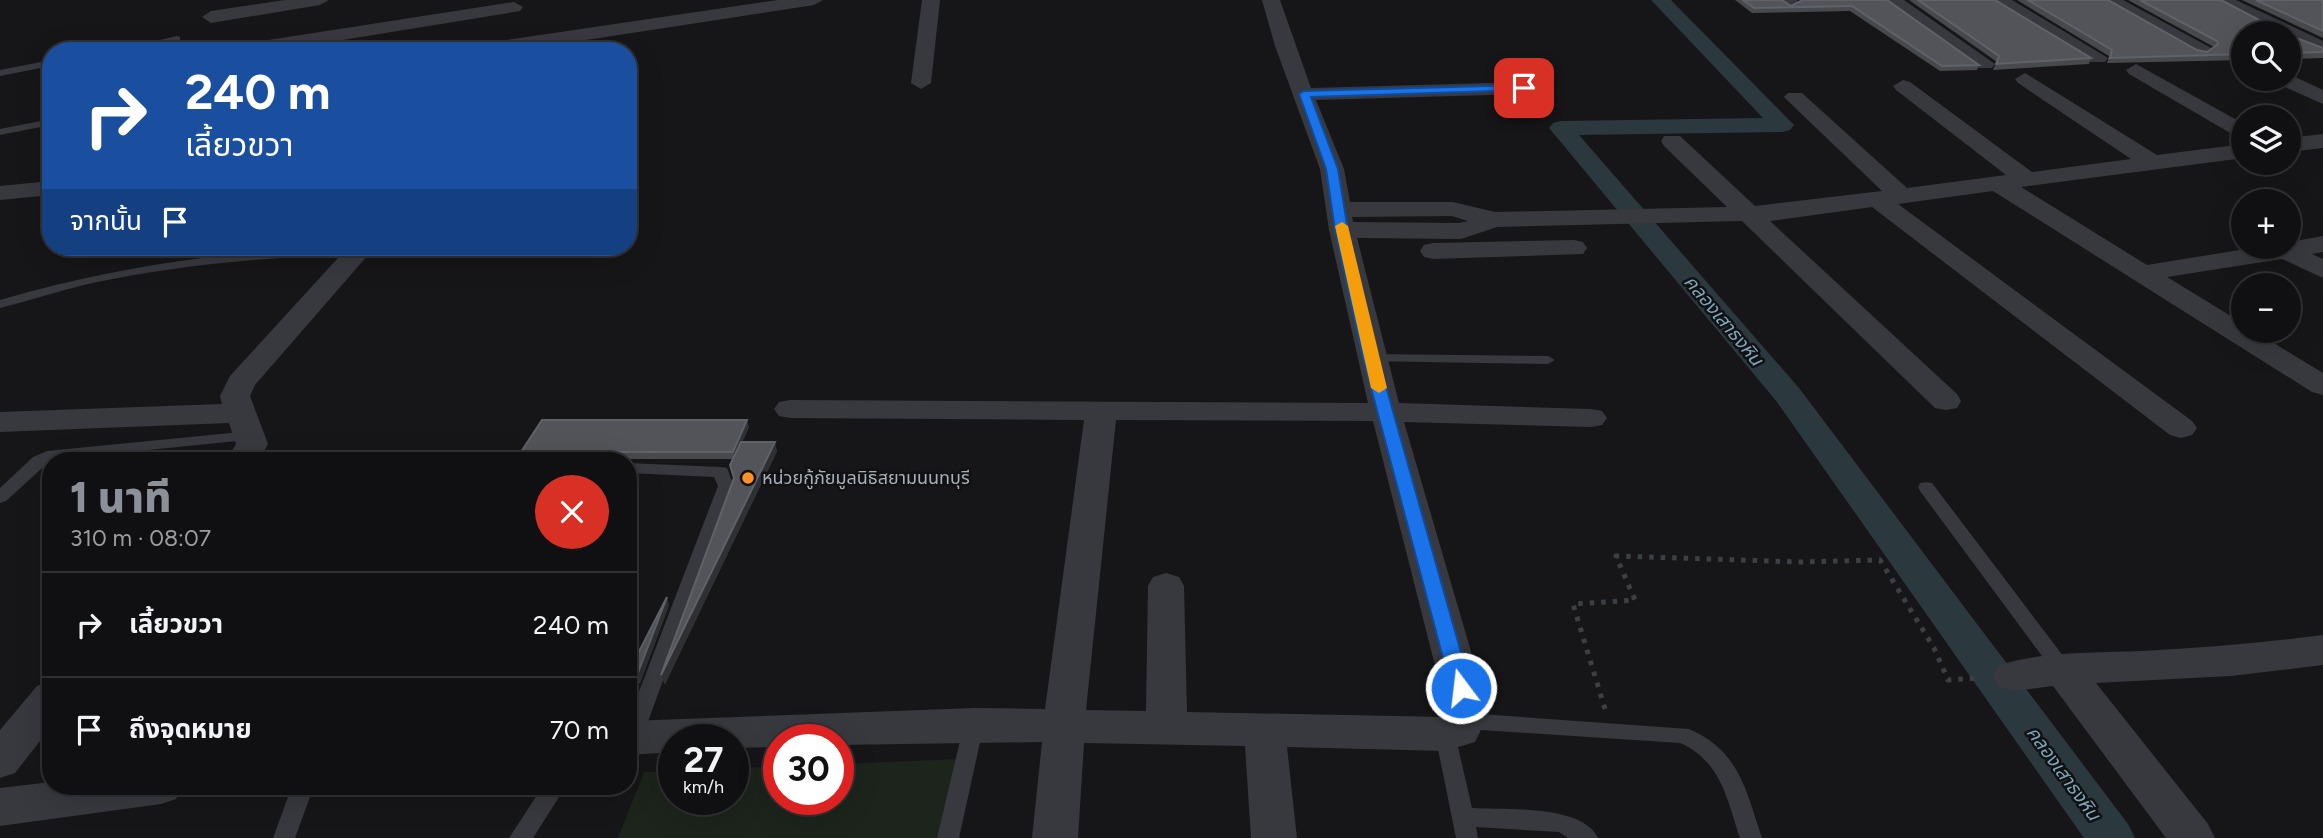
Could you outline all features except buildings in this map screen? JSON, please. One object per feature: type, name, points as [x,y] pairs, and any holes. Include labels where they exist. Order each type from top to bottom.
[{"type":"street","points":[[217,40],[209,9],[320,0]]},
{"type":"street","points":[[317,42],[521,19],[814,0]]},
{"type":"street","points":[[921,83],[931,0]]},
{"type":"street","points":[[637,738],[746,731],[974,724],[1064,724],[1265,732],[1455,727],[1468,713],[1371,358],[1332,169],[1284,46],[1272,0]]},
{"type":"street","points":[[1892,0],[1985,64]]},
{"type":"street","points":[[1999,0],[2098,58]]},
{"type":"street","points":[[2109,0],[2203,49]]},
{"type":"street","points":[[2222,0],[2322,48]]},
{"type":"street","points":[[486,42],[521,19]]},
{"type":"street","points":[[2136,70],[2231,126]]},
{"type":"street","points":[[2025,79],[2153,163]]},
{"type":"street","points":[[1903,86],[2026,179]]},
{"type":"street","points":[[1304,94],[1524,88]]},
{"type":"street","points":[[2301,88],[2323,98]]},
{"type":"street","points":[[1795,97],[1889,197],[2181,428]]},
{"type":"street","points":[[1672,141],[1946,401]]},
{"type":"street","points":[[2301,143],[2323,141]]},
{"type":"street","points":[[2301,148],[2323,158]]},
{"type":"street","points":[[1343,231],[1453,209],[1495,220],[1747,215],[2231,153]]},
{"type":"street","points":[[1997,183],[2323,386]]},
{"type":"street","points":[[0,194],[42,189]]},
{"type":"street","points":[[1343,231],[1574,248]]},
{"type":"street","points":[[2301,247],[2323,244]]},
{"type":"street","points":[[0,422],[245,436],[235,397],[241,382],[353,256]]},
{"type":"street","points":[[2301,258],[2323,270]]},
{"type":"street","points":[[2145,273],[2231,259]]},
{"type":"street","points":[[790,409],[1385,412],[1591,418]]},
{"type":"street","points":[[1055,838],[1064,724],[1101,411]]},
{"type":"street","points":[[1166,586],[1167,729]]},
{"type":"street","points":[[2013,676],[2063,670],[2231,661],[2323,650]]},
{"type":"street","points":[[2063,670],[2192,838]]},
{"type":"street","points":[[0,761],[42,709]]},
{"type":"street","points":[[1265,732],[1273,838]]},
{"type":"street","points":[[0,807],[93,795]]},
{"type":"lane","points":[[162,42],[177,39]]},
{"type":"lane","points":[[0,73],[42,66]]},
{"type":"lane","points":[[0,132],[42,124]]},
{"type":"lane","points":[[0,303],[98,278],[248,256]]},
{"type":"lane","points":[[1371,358],[1548,360]]},
{"type":"lane","points":[[83,452],[245,436]]},
{"type":"lane","points":[[0,497],[42,460]]},
{"type":"lane","points":[[637,468],[721,471],[726,486],[637,720]]},
{"type":"lane","points":[[1926,487],[2063,670]]},
{"type":"lane","points":[[948,838],[974,724]]},
{"type":"lane","points":[[1587,838],[1563,823],[1465,828],[1455,727],[1682,735],[1702,741],[1721,757],[1752,838]]},
{"type":"lane","points":[[284,838],[300,795]]},
{"type":"lane","points":[[520,838],[549,795]]},
{"type":"path","points":[[1605,709],[1573,604],[1635,600],[1616,556],[1799,562],[1880,560],[1895,591],[1937,649],[1948,680]]},
{"type":"shaded area","points":[[960,759],[955,838],[618,838],[644,772],[658,772],[658,815],[749,815],[749,768],[763,767],[763,815],[854,815],[854,763]]},
{"type":"waterway","name":"คลองเสาธงหิน","points":[[1660,0],[1782,125],[1561,128],[1788,395],[2111,838]]},
{"type":"slow traffic","points":[[1342,226],[1379,388]]},
{"type":"place","name":"หน่วยกู้ภัยมูลนิธิสยามนนทบุรี","points":[[748,478]]},
{"type":"route","points":[[1461,688],[1371,358],[1342,230],[1332,169],[1304,94],[1524,88]]}]
